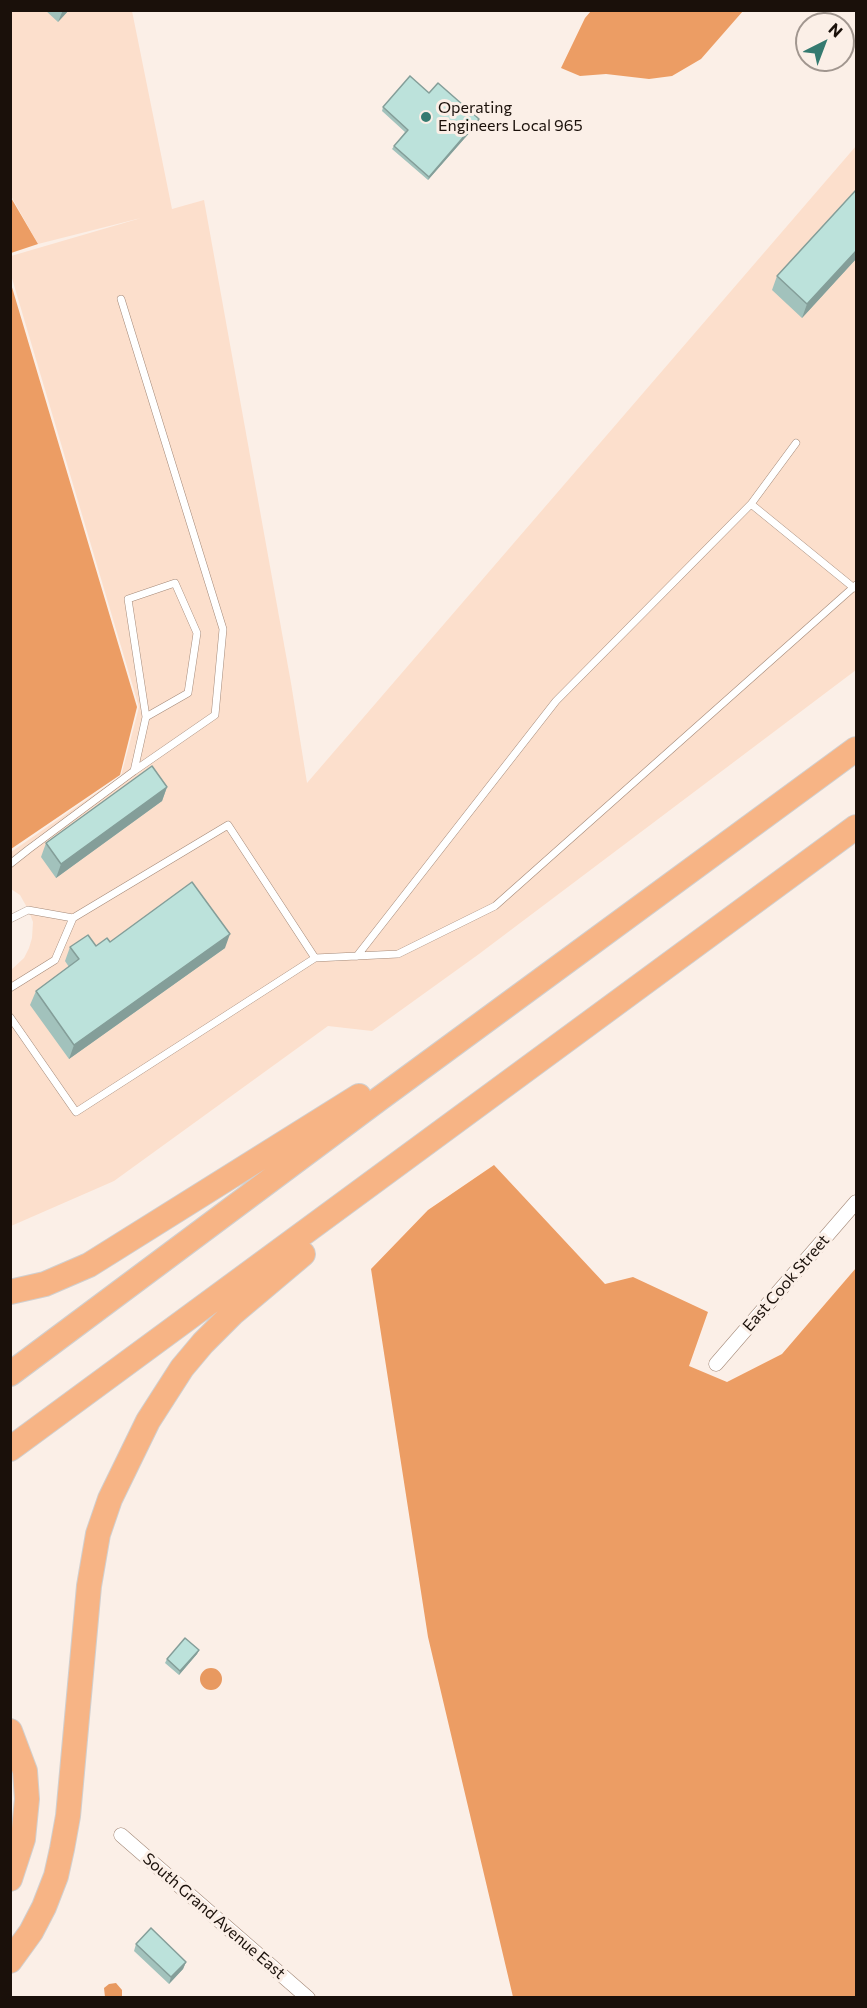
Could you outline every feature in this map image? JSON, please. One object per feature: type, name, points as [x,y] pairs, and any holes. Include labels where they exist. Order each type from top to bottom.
[{"type":"highway","points":[[10,1374],[856,749]]},
{"type":"highway","points":[[10,1449],[856,827]]},
{"type":"highway","points":[[10,1292],[45,1284],[89,1265],[544,979]]},
{"type":"highway","points":[[10,1961],[31,1932],[56,1876],[68,1816],[89,1586],[98,1534],[110,1499],[144,1430],[182,1368],[233,1313],[277,1274],[360,1209],[459,1119]]},
{"type":"highway","points":[[10,1731],[25,1771],[27,1799],[23,1839],[10,1879]]},
{"type":"street","name":"East Cook Street","points":[[716,1364],[856,1202]]},
{"type":"street","name":"South Grand Avenue East","points":[[121,1835],[308,1998]]},
{"type":"lane","points":[[10,864],[134,771],[215,715],[223,629],[121,299]]},
{"type":"lane","points":[[357,956],[556,701],[751,504],[796,443]]},
{"type":"lane","points":[[10,1017],[76,1112],[315,958],[398,954],[495,906],[855,586],[751,504]]},
{"type":"lane","points":[[134,771],[146,717],[128,599],[175,583],[197,633],[188,693],[146,717]]},
{"type":"lane","points":[[10,988],[55,960],[73,918],[228,825],[315,958]]},
{"type":"lane","points":[[10,919],[28,910],[73,918]]},
{"type":"shaded area","points":[[11,11],[132,11],[172,209],[204,200],[307,783],[856,146],[856,670],[479,954],[372,1031],[328,1026],[114,1181],[11,1226],[11,970],[24,958],[29,948],[33,922],[20,895],[11,889],[11,852],[121,776],[139,707],[11,275],[11,256],[141,218],[38,244],[11,196]]},
{"type":"shaded area","points":[[591,11],[743,11],[701,59],[672,76],[649,79],[606,74],[580,76],[561,68],[585,18]]},
{"type":"shaded area","points":[[10,196],[38,244],[11,253],[10,253]]},
{"type":"shaded area","points":[[11,284],[137,707],[120,775],[11,849]]},
{"type":"shaded area","points":[[494,1165],[605,1284],[633,1277],[708,1312],[689,1366],[727,1382],[782,1354],[856,1268],[856,1997],[513,1997],[428,1637],[371,1269],[428,1210]]},
{"type":"shaded area","points":[[211,1668],[219,1671],[222,1679],[219,1687],[211,1690],[203,1687],[200,1679],[203,1671]]},
{"type":"shaded area","points":[[116,1983],[122,1990],[122,1997],[105,1997],[104,1988]]},
{"type":"building","points":[[410,76],[429,93],[438,83],[479,119],[429,177],[394,146],[408,130],[383,107]]},
{"type":"building","points":[[856,190],[856,251],[807,304],[777,276]]},
{"type":"building","points":[[152,766],[167,787],[61,864],[46,843]]},
{"type":"building","points":[[192,882],[230,934],[74,1045],[36,991],[79,959],[70,947],[88,935],[96,946],[107,938],[110,942]]},
{"type":"building","points":[[185,1638],[199,1650],[180,1671],[167,1659]]},
{"type":"building","points":[[151,1928],[186,1962],[171,1977],[136,1944]]},
{"type":"place","name":"Operating Engineers Local 965","points":[[426,117]]}]
